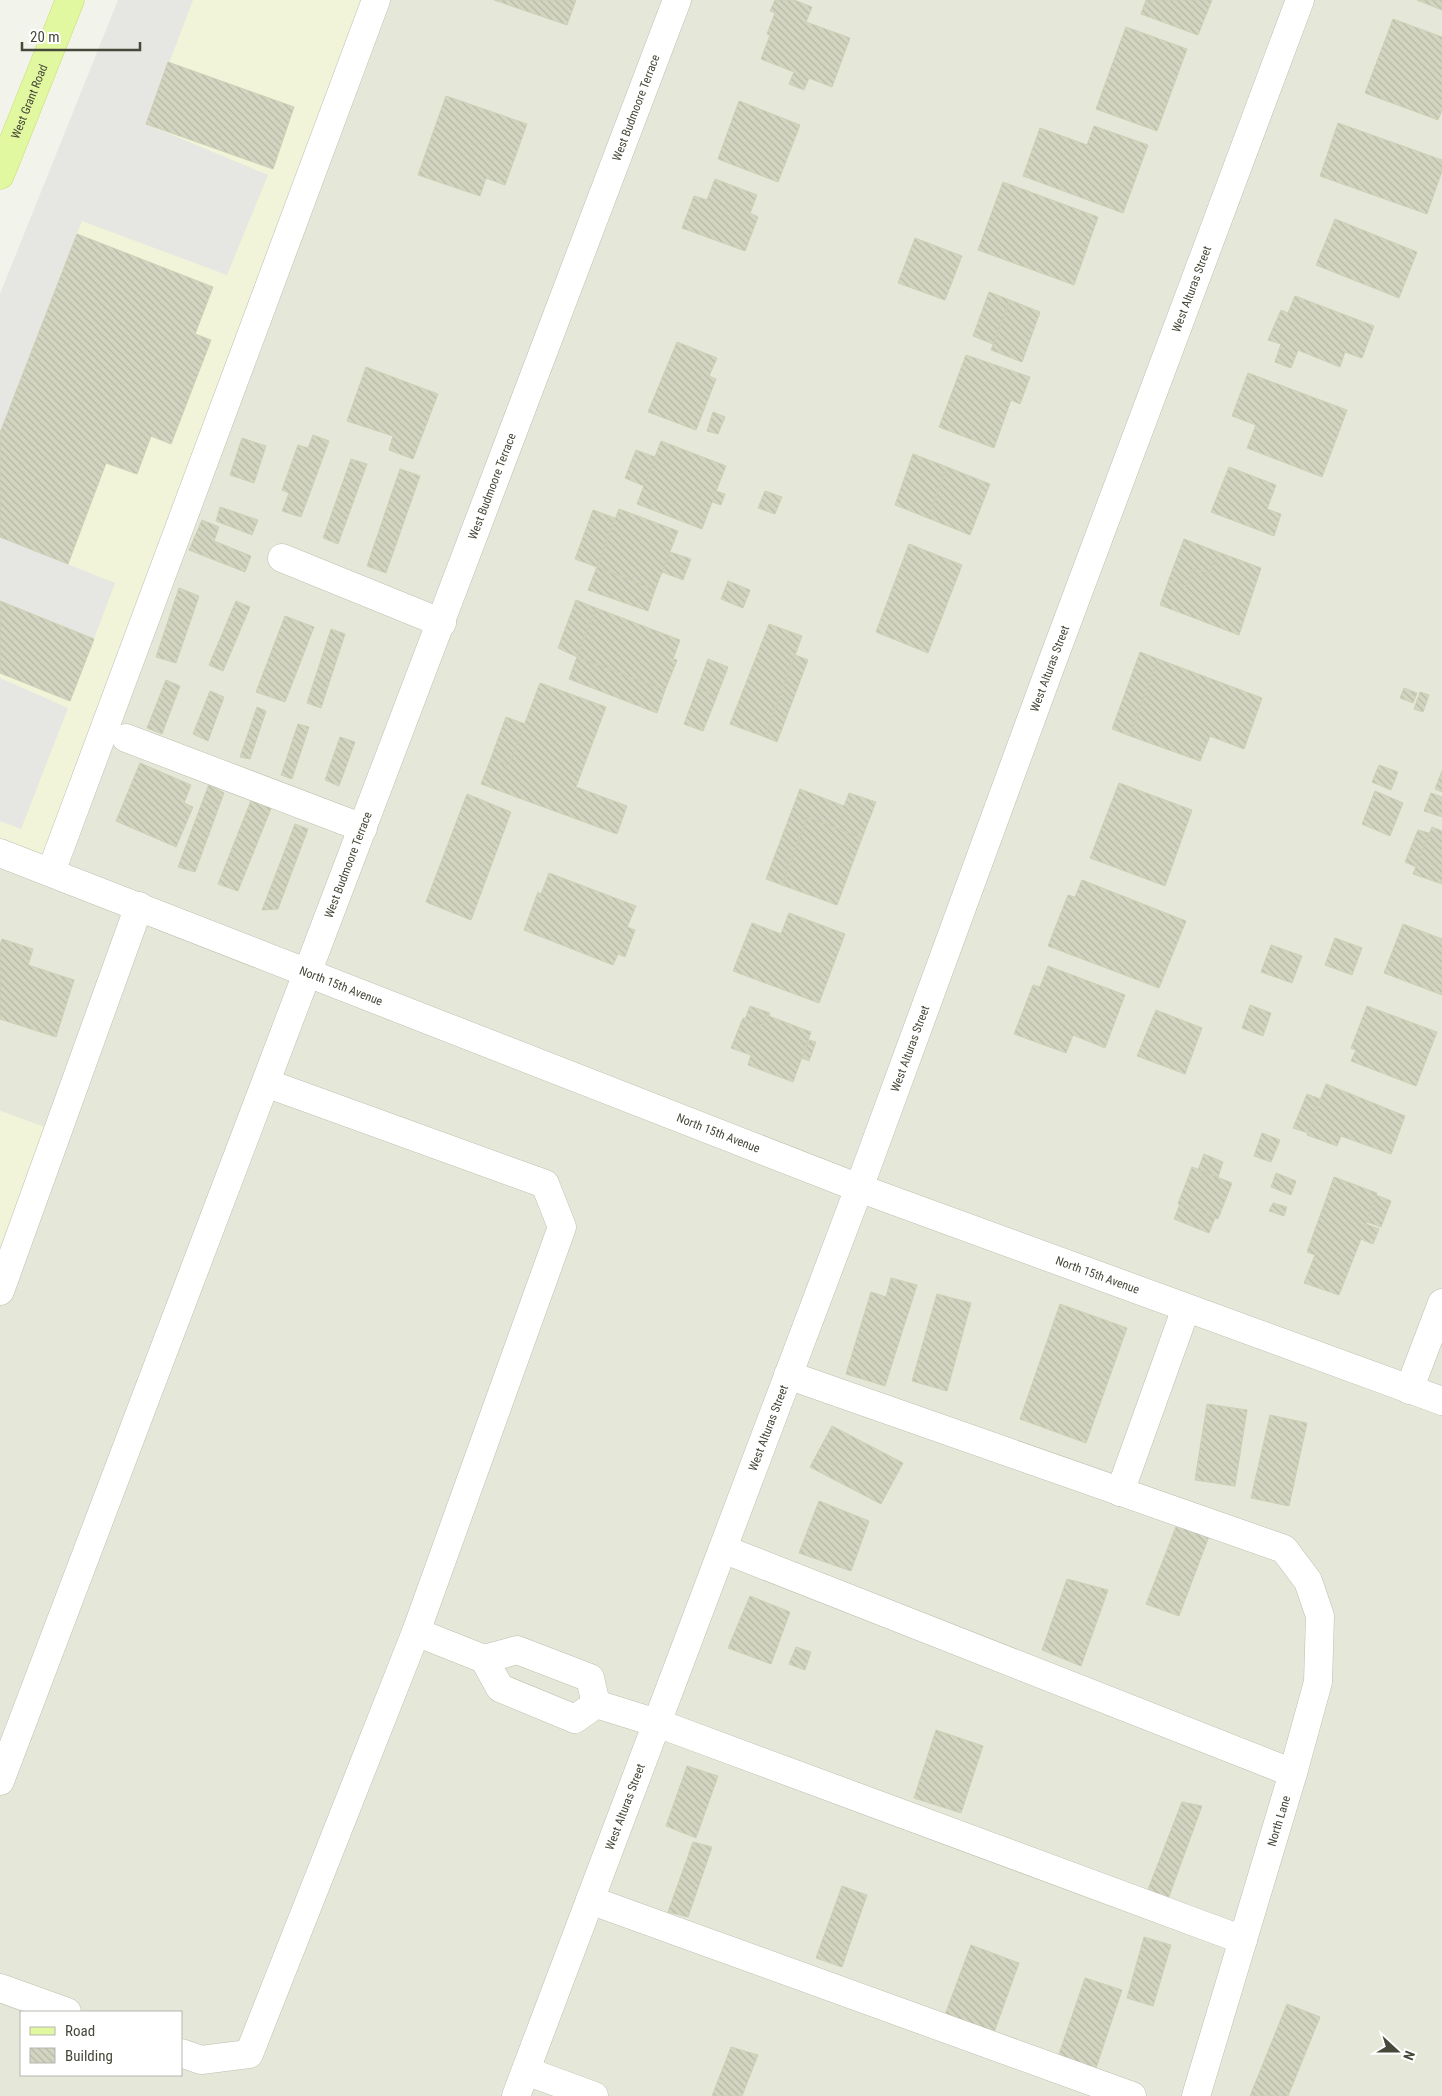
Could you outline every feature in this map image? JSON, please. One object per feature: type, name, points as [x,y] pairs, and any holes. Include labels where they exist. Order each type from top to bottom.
[{"type":"main road","name":"West Grant Road","points":[[0,175],[70,0]]},
{"type":"street","points":[[51,872],[376,0]]},
{"type":"street","name":"West Budmoore Terrace","points":[[0,1781],[309,973],[677,0]]},
{"type":"street","name":"West Alturas Street","points":[[516,2096],[859,1188],[1051,665],[1300,0]]},
{"type":"street","points":[[282,558],[442,623]]},
{"type":"street","points":[[126,738],[363,828]]},
{"type":"street","name":"North 15th Avenue","points":[[0,853],[859,1188],[1442,1401]]},
{"type":"street","points":[[0,1291],[139,906]]},
{"type":"street","points":[[182,2053],[201,2060],[248,2054],[416,1632],[562,1227],[545,1184],[266,1084]]},
{"type":"street","points":[[1409,1390],[1442,1303]]},
{"type":"street","points":[[788,1376],[1120,1492],[1186,1308]]},
{"type":"street","name":"North Lane","points":[[1120,1492],[1284,1549],[1308,1580],[1320,1616],[1318,1682],[1293,1773],[1196,2096]]},
{"type":"street","points":[[723,1549],[1293,1773]]},
{"type":"street","points":[[416,1632],[484,1659],[517,1650],[590,1678],[596,1704]]},
{"type":"street","points":[[484,1659],[500,1688],[574,1719],[596,1704]]},
{"type":"street","points":[[596,1704],[657,1723],[1243,1940]]},
{"type":"street","points":[[590,1900],[1132,2096]]},
{"type":"street","points":[[0,1988],[64,2011]]},
{"type":"street","points":[[526,2071],[594,2096]]},
{"type":"shaded area","points":[[118,0],[193,0],[146,124],[268,175],[227,275],[82,221],[0,433],[0,294]]},
{"type":"shaded area","points":[[122,0],[373,0],[41,868],[0,853],[0,307]]},
{"type":"shaded area","points":[[373,0],[1442,0],[1442,2096],[0,2096],[0,1276],[55,1131],[0,1111],[0,853]]},
{"type":"shaded area","points":[[0,537],[115,583],[94,639],[0,601]]},
{"type":"shaded area","points":[[0,678],[68,708],[21,829],[0,821]]},
{"type":"shaded area","points":[[0,1111],[56,1131],[0,1276]]},
{"type":"building","points":[[494,0],[576,0],[567,25]]},
{"type":"building","points":[[775,0],[794,0],[812,7],[806,22],[850,38],[832,87],[809,78],[804,90],[789,84],[794,72],[761,59],[770,35],[767,34],[775,13],[770,11]]},
{"type":"building","points":[[1146,0],[1212,0],[1198,35],[1141,14]]},
{"type":"building","points":[[1417,0],[1442,0],[1442,10]]},
{"type":"building","points":[[1393,19],[1442,37],[1442,110],[1438,120],[1365,93]]},
{"type":"building","points":[[1126,27],[1187,49],[1157,131],[1096,109]]},
{"type":"building","points":[[168,62],[294,107],[273,169],[146,124]]},
{"type":"building","points":[[446,96],[527,124],[505,185],[486,178],[480,196],[418,175]]},
{"type":"building","points":[[739,101],[800,125],[778,182],[718,159]]},
{"type":"building","points":[[1338,123],[1442,160],[1442,171],[1427,214],[1320,176]]},
{"type":"building","points":[[1094,126],[1148,145],[1123,213],[1023,176],[1040,128],[1087,145]]},
{"type":"building","points":[[715,179],[757,195],[750,213],[758,217],[745,251],[682,228],[694,196],[707,200]]},
{"type":"building","points":[[1003,182],[1098,217],[1074,285],[978,250]]},
{"type":"building","points":[[1335,219],[1417,252],[1399,298],[1316,265]]},
{"type":"building","points":[[77,234],[213,287],[195,334],[211,340],[171,444],[151,436],[137,474],[106,463],[68,564],[0,537],[0,433]]},
{"type":"building","points":[[915,238],[962,256],[945,300],[898,283]]},
{"type":"building","points":[[989,292],[1010,300],[993,344],[973,336]]},
{"type":"building","points":[[1295,296],[1374,326],[1362,358],[1345,352],[1340,367],[1298,350],[1291,368],[1275,362],[1281,344],[1268,340],[1281,310],[1288,313]]},
{"type":"building","points":[[1010,300],[1040,312],[1022,362],[991,350]]},
{"type":"building","points":[[677,342],[717,358],[709,376],[716,379],[696,430],[648,412]]},
{"type":"building","points":[[966,355],[1030,377],[1020,404],[1011,400],[994,448],[939,427]]},
{"type":"building","points":[[366,367],[438,394],[413,459],[389,450],[393,436],[347,421]]},
{"type":"building","points":[[1248,373],[1347,410],[1322,477],[1247,448],[1256,425],[1232,416]]},
{"type":"building","points":[[713,412],[725,417],[718,434],[707,431]]},
{"type":"building","points":[[313,435],[329,441],[301,517],[282,511],[289,493],[282,490],[298,445],[308,448]]},
{"type":"building","points":[[242,438],[266,446],[254,483],[230,475]]},
{"type":"building","points":[[661,441],[726,466],[716,491],[725,494],[721,505],[712,502],[702,529],[637,504]]},
{"type":"building","points":[[636,450],[655,457],[644,486],[625,478]]},
{"type":"building","points":[[913,454],[947,467],[928,518],[895,505]]},
{"type":"building","points":[[351,459],[367,464],[338,544],[323,538]]},
{"type":"building","points":[[947,467],[990,484],[970,535],[928,518]]},
{"type":"building","points":[[1229,467],[1276,485],[1267,509],[1281,514],[1274,536],[1211,512]]},
{"type":"building","points":[[400,469],[420,476],[386,573],[367,566]]},
{"type":"building","points":[[765,491],[782,497],[775,514],[758,508]]},
{"type":"building","points":[[220,507],[258,520],[252,535],[216,521]]},
{"type":"building","points":[[619,509],[678,531],[655,590],[597,567]]},
{"type":"building","points":[[593,510],[615,518],[597,567],[575,559]]},
{"type":"building","points":[[202,520],[219,527],[214,541],[251,556],[245,572],[189,550]]},
{"type":"building","points":[[1184,539],[1218,552],[1209,574],[1193,568],[1186,586],[1169,579]]},
{"type":"building","points":[[909,544],[962,565],[928,653],[876,632]]},
{"type":"building","points":[[670,552],[691,559],[683,580],[662,572]]},
{"type":"building","points":[[1218,552],[1261,568],[1239,635],[1160,605],[1169,579],[1186,586],[1193,568],[1209,574]]},
{"type":"building","points":[[597,567],[655,590],[648,611],[588,590]]},
{"type":"building","points":[[728,581],[750,590],[743,608],[721,599]]},
{"type":"building","points":[[179,588],[199,596],[176,663],[156,657]]},
{"type":"building","points":[[576,600],[596,608],[577,657],[558,648]]},
{"type":"building","points":[[0,601],[94,639],[70,701],[0,673]]},
{"type":"building","points":[[236,601],[250,607],[223,671],[209,665]]},
{"type":"building","points":[[596,608],[680,640],[673,659],[677,660],[665,690],[577,657]]},
{"type":"building","points":[[285,616],[314,627],[285,702],[256,692]]},
{"type":"building","points":[[769,624],[802,636],[765,737],[730,724]]},
{"type":"building","points":[[331,629],[345,634],[321,708],[307,703]]},
{"type":"building","points":[[1140,652],[1158,659],[1130,736],[1112,729]]},
{"type":"building","points":[[795,655],[808,660],[777,742],[765,737]]},
{"type":"building","points":[[577,657],[665,690],[657,713],[569,679]]},
{"type":"building","points":[[708,659],[728,667],[717,696],[697,689]]},
{"type":"building","points":[[1158,659],[1262,698],[1244,749],[1210,736],[1200,761],[1130,736]]},
{"type":"building","points":[[166,680],[180,686],[162,734],[147,728]]},
{"type":"building","points":[[540,683],[606,707],[576,787],[627,806],[617,834],[481,784],[491,758],[509,765]]},
{"type":"building","points":[[1404,688],[1417,693],[1413,703],[1400,698]]},
{"type":"building","points":[[697,689],[717,696],[703,731],[684,724]]},
{"type":"building","points":[[210,691],[224,697],[208,741],[193,734]]},
{"type":"building","points":[[1420,692],[1429,695],[1423,712],[1414,709]]},
{"type":"building","points":[[257,707],[266,711],[250,759],[240,757]]},
{"type":"building","points":[[506,717],[525,724],[509,765],[491,758]]},
{"type":"building","points":[[298,724],[309,727],[292,779],[281,775]]},
{"type":"building","points":[[340,737],[355,742],[339,786],[325,780]]},
{"type":"building","points":[[140,763],[191,785],[184,803],[193,807],[176,847],[116,821]]},
{"type":"building","points":[[1379,765],[1398,772],[1391,790],[1372,782]]},
{"type":"building","points":[[1442,771],[1442,792],[1435,789]]},
{"type":"building","points":[[1119,783],[1192,810],[1165,886],[1090,858]]},
{"type":"building","points":[[209,784],[224,793],[195,872],[178,867]]},
{"type":"building","points":[[800,789],[844,806],[849,793],[876,802],[862,838],[807,817],[782,885],[766,879]]},
{"type":"building","points":[[1375,791],[1403,803],[1390,836],[1362,824]]},
{"type":"building","points":[[1431,793],[1442,797],[1442,817],[1424,811]]},
{"type":"building","points":[[467,794],[511,812],[471,920],[426,902]]},
{"type":"building","points":[[252,798],[272,806],[238,891],[218,884]]},
{"type":"building","points":[[807,817],[862,838],[837,905],[782,885]]},
{"type":"building","points":[[295,824],[308,829],[278,909],[262,910]]},
{"type":"building","points":[[1432,827],[1442,831],[1442,884],[1413,874]]},
{"type":"building","points":[[1418,830],[1429,833],[1416,867],[1405,862]]},
{"type":"building","points":[[549,873],[636,906],[627,927],[635,930],[625,957],[618,954],[613,965],[524,930],[538,892],[541,894]]},
{"type":"building","points":[[1082,880],[1186,921],[1159,988],[1048,946],[1068,895],[1075,897]]},
{"type":"building","points":[[789,913],[845,934],[819,1003],[733,971],[752,923],[781,934]]},
{"type":"building","points":[[1403,924],[1442,939],[1442,995],[1384,973]]},
{"type":"building","points":[[1335,938],[1362,948],[1352,975],[1325,965]]},
{"type":"building","points":[[2,939],[33,949],[28,965],[74,980],[56,1037],[0,1019],[0,945]]},
{"type":"building","points":[[1271,945],[1302,956],[1292,983],[1261,972]]},
{"type":"building","points":[[1048,966],[1125,995],[1105,1048],[1073,1035],[1066,1053],[1014,1034],[1033,985],[1040,987]]},
{"type":"building","points":[[1250,1005],[1271,1013],[1263,1036],[1242,1028]]},
{"type":"building","points":[[750,1006],[770,1013],[769,1016],[766,1015],[762,1025],[745,1019]]},
{"type":"building","points":[[1367,1006],[1437,1032],[1416,1086],[1351,1061],[1356,1050],[1351,1048]]},
{"type":"building","points":[[1156,1010],[1202,1028],[1185,1074],[1137,1056]]},
{"type":"building","points":[[766,1015],[811,1032],[793,1082],[748,1065],[751,1055],[731,1048],[743,1018],[762,1025]]},
{"type":"building","points":[[809,1040],[816,1042],[809,1061],[802,1058]]},
{"type":"building","points":[[1326,1084],[1405,1116],[1391,1154],[1341,1136],[1337,1146],[1307,1135]]},
{"type":"building","points":[[1307,1094],[1320,1099],[1308,1133],[1293,1128]]},
{"type":"building","points":[[1262,1133],[1280,1140],[1271,1162],[1254,1156]]},
{"type":"building","points":[[1204,1154],[1223,1162],[1218,1177],[1198,1170]]},
{"type":"building","points":[[1192,1167],[1232,1183],[1218,1219],[1178,1204]]},
{"type":"building","points":[[1276,1173],[1296,1181],[1291,1195],[1271,1187]]},
{"type":"building","points":[[1334,1177],[1377,1193],[1366,1224],[1379,1229],[1373,1244],[1361,1239],[1339,1295],[1304,1283],[1315,1255],[1307,1252]]},
{"type":"building","points":[[1376,1195],[1391,1201],[1381,1227],[1367,1222]]},
{"type":"building","points":[[1273,1203],[1287,1207],[1284,1216],[1269,1211]]},
{"type":"building","points":[[1180,1204],[1215,1218],[1209,1233],[1174,1219]]},
{"type":"building","points":[[891,1278],[917,1285],[885,1386],[846,1374],[871,1292],[886,1297]]},
{"type":"building","points":[[937,1294],[971,1303],[947,1391],[912,1381]]},
{"type":"building","points":[[1060,1304],[1127,1328],[1086,1443],[1020,1419]]},
{"type":"building","points":[[1207,1404],[1247,1410],[1235,1486],[1195,1480]]},
{"type":"building","points":[[1270,1415],[1307,1423],[1289,1506],[1251,1498]]},
{"type":"building","points":[[832,1426],[903,1463],[881,1504],[810,1467]]},
{"type":"building","points":[[819,1501],[869,1521],[851,1571],[799,1553]]},
{"type":"building","points":[[1179,1519],[1211,1531],[1179,1616],[1146,1604]]},
{"type":"building","points":[[1067,1579],[1108,1590],[1081,1666],[1042,1650]]},
{"type":"building","points":[[750,1596],[790,1612],[771,1664],[728,1648]]},
{"type":"building","points":[[796,1647],[811,1652],[805,1670],[789,1664]]},
{"type":"building","points":[[936,1730],[983,1746],[961,1813],[914,1798]]},
{"type":"building","points":[[687,1766],[718,1776],[696,1838],[666,1826]]},
{"type":"building","points":[[1182,1802],[1202,1806],[1168,1899],[1147,1892]]},
{"type":"building","points":[[693,1842],[712,1847],[688,1917],[668,1912]]},
{"type":"building","points":[[842,1886],[867,1895],[842,1967],[816,1958]]},
{"type":"building","points":[[1144,1937],[1171,1945],[1153,2006],[1127,1998]]},
{"type":"building","points":[[971,1945],[1019,1963],[992,2038],[943,2020]]},
{"type":"building","points":[[1085,1978],[1122,1990],[1094,2074],[1057,2060]]},
{"type":"building","points":[[1287,2004],[1320,2017],[1288,2096],[1250,2096]]},
{"type":"building","points":[[731,2047],[758,2055],[742,2096],[712,2096]]}]
